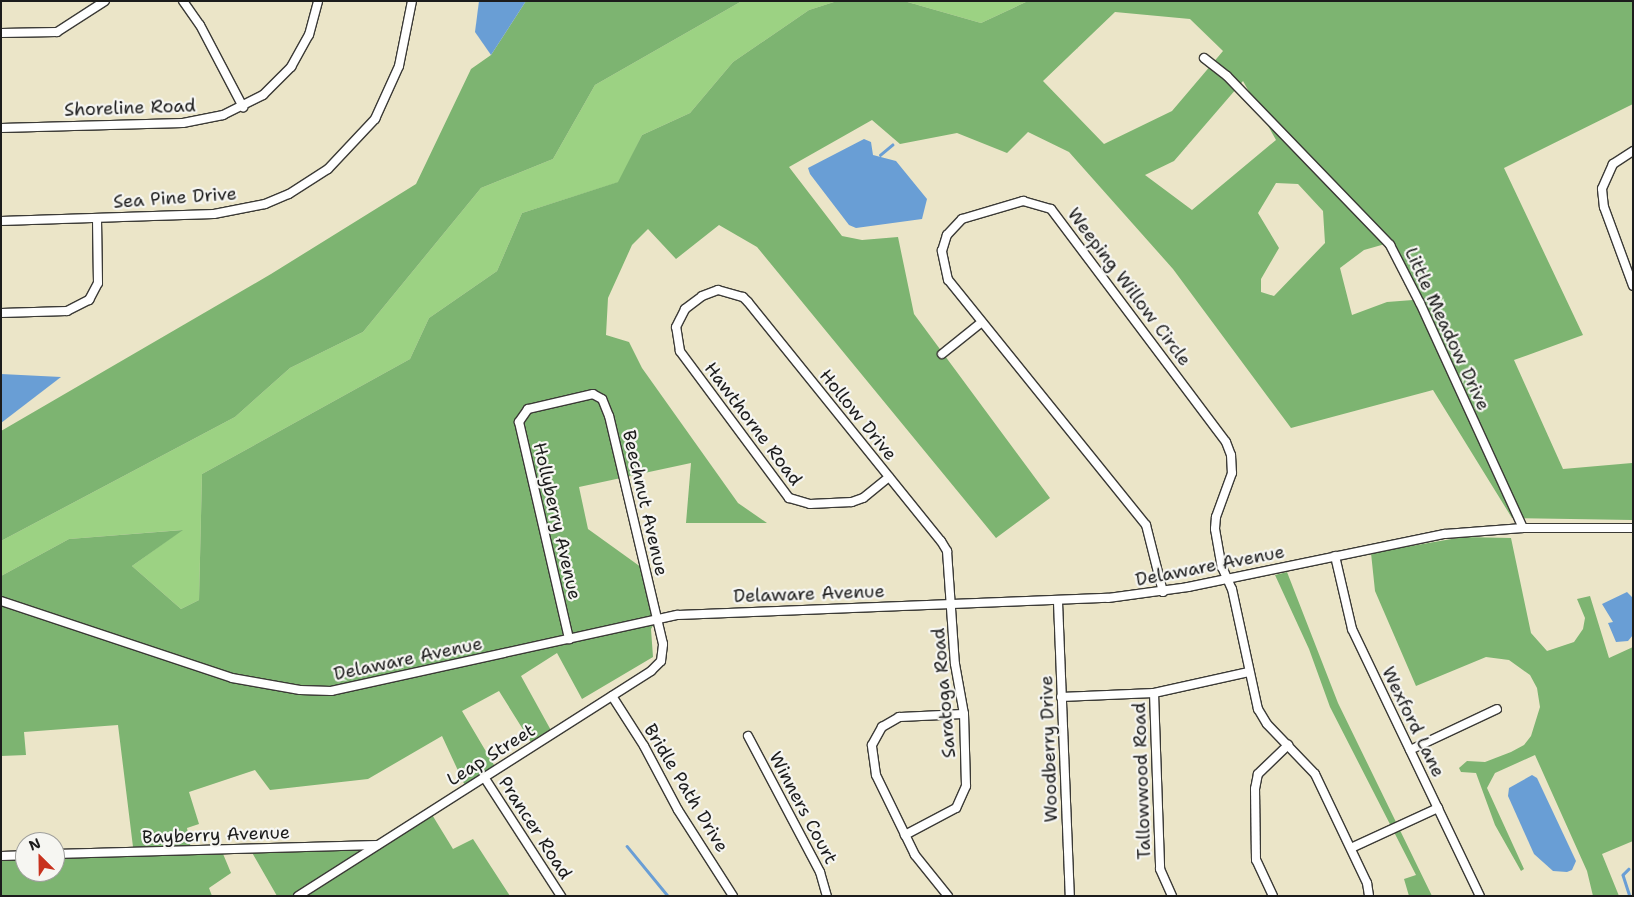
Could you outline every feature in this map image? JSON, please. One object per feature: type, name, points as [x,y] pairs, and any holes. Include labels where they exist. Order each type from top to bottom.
[{"type":"street","points":[[1,33],[57,32],[105,1]]},
{"type":"street","points":[[183,1],[200,25],[243,107]]},
{"type":"street","name":"Shoreline Road","points":[[1,128],[183,123],[211,119],[243,107],[272,87],[291,67],[309,35],[318,1]]},
{"type":"street","name":"Sea Pine Drive","points":[[1,221],[214,214],[241,210],[288,194],[328,169],[361,138],[385,100],[404,51],[412,1]]},
{"type":"street","name":"Little Meadow Drive","points":[[1204,58],[1227,76],[1390,245],[1420,303],[1523,528]]},
{"type":"street","points":[[1633,151],[1613,164],[1602,189],[1606,212],[1633,286]]},
{"type":"street","name":"Weeping Willow Circle","points":[[1163,592],[1146,525],[982,322],[944,270],[942,251],[947,235],[962,219],[1008,205],[1028,202],[1048,208],[1065,225],[1228,446],[1232,473],[1214,524],[1260,714],[1315,774],[1367,883],[1369,896]]},
{"type":"street","points":[[1,313],[67,311],[89,300],[98,283],[98,218]]},
{"type":"street","name":"Hollow Drive","points":[[695,301],[718,290],[743,297],[947,551],[952,605]]},
{"type":"street","name":"Hawthorne Road","points":[[695,301],[679,318],[676,336],[678,348],[784,493],[806,504],[852,502],[863,498],[889,478]]},
{"type":"street","points":[[942,354],[982,322]]},
{"type":"street","name":"Hollyberry Avenue","points":[[569,639],[519,422],[524,411],[578,396],[599,396]]},
{"type":"street","name":"Beechnut Avenue","points":[[599,396],[609,416],[657,619]]},
{"type":"street","name":"Delaware Avenue","points":[[1,601],[232,678],[313,691],[345,690],[657,619],[743,611],[1058,602],[1163,592],[1445,534],[1523,528],[1633,528]]},
{"type":"street","name":"Wexford Lane","points":[[1335,556],[1352,629],[1480,896]]},
{"type":"street","name":"Woodberry Drive","points":[[1058,602],[1070,896]]},
{"type":"street","name":"Saratoga Road","points":[[905,834],[948,814],[963,796],[966,781],[964,714],[955,664],[952,605]]},
{"type":"street","name":"Leap Street","points":[[298,896],[612,696],[661,661],[664,649],[657,619]]},
{"type":"street","points":[[1061,696],[1154,693],[1249,672]]},
{"type":"street","name":"Tallowwood Road","points":[[1154,693],[1160,869],[1172,896]]},
{"type":"street","name":"Bridle Path Drive","points":[[612,696],[648,752],[678,810],[733,896]]},
{"type":"street","points":[[1410,750],[1496,709]]},
{"type":"street","points":[[948,896],[920,863],[872,764],[871,754],[875,735],[882,727],[899,717],[964,714]]},
{"type":"street","name":"Winners Court","points":[[748,736],[820,872],[827,896]]},
{"type":"street","points":[[1273,896],[1256,860],[1254,788],[1258,774],[1288,745]]},
{"type":"street","name":"Prancer Road","points":[[484,777],[561,896]]},
{"type":"street","points":[[1351,848],[1438,808]]},
{"type":"street","name":"Bayberry Avenue","points":[[65,854],[379,844]]},
{"type":"street","points":[[1,856],[15,855]]},
{"type":"green space","points":[[526,1],[742,1],[595,85],[553,159],[481,188],[363,332],[290,368],[235,417],[1,541],[1,431],[271,274],[416,184],[471,69],[491,55]]},
{"type":"green space","points":[[742,1],[837,1],[809,10],[733,62],[690,113],[642,135],[619,182],[522,213],[497,271],[429,318],[410,359],[202,474],[199,600],[181,609],[132,566],[182,530],[69,539],[1,576],[1,541],[235,417],[290,368],[363,332],[481,188],[553,159],[595,85]]},
{"type":"green space","points":[[837,1],[904,1],[981,23],[1028,1],[1633,1],[1633,104],[1504,168],[1583,335],[1514,360],[1563,469],[1632,463],[1633,520],[1512,518],[1433,390],[1291,428],[1173,269],[1069,152],[1028,132],[1007,153],[957,133],[900,144],[872,120],[789,167],[842,236],[862,240],[898,237],[914,314],[1050,498],[996,538],[757,247],[719,225],[676,259],[648,229],[632,245],[608,298],[606,335],[629,342],[642,368],[738,503],[767,523],[686,523],[691,463],[579,487],[588,529],[645,570],[656,620],[651,629],[653,657],[582,699],[557,653],[521,676],[553,734],[534,747],[499,691],[462,711],[497,770],[467,790],[442,736],[368,779],[270,790],[255,770],[189,792],[199,824],[187,828],[192,854],[221,849],[231,873],[209,888],[212,896],[1,896],[1,859],[15,858],[15,882],[65,882],[65,857],[134,855],[118,725],[24,732],[26,755],[1,756],[1,576],[69,539],[183,530],[132,566],[181,609],[199,600],[202,474],[410,359],[429,318],[497,271],[522,213],[618,182],[642,135],[690,113],[733,62],[809,10]],"holes":[[[1115,12],[1190,19],[1223,51],[1172,111],[1104,144],[1043,81]],[[1243,81],[1276,140],[1192,210],[1145,175],[1174,161]],[[1276,183],[1298,184],[1323,211],[1325,243],[1274,296],[1261,292],[1261,279],[1279,248],[1258,213]],[[1385,244],[1413,300],[1387,302],[1352,315],[1340,268],[1364,250]]]},
{"type":"green space","points":[[904,1],[1028,1],[981,23]]},
{"type":"green space","points":[[1463,537],[1511,538],[1531,633],[1547,651],[1574,642],[1583,629],[1585,618],[1577,599],[1590,596],[1609,658],[1633,647],[1633,841],[1602,854],[1619,896],[1593,896],[1587,871],[1535,755],[1495,773],[1487,788],[1524,869],[1521,871],[1495,825],[1476,773],[1461,772],[1459,768],[1467,761],[1485,762],[1511,752],[1524,745],[1531,736],[1540,707],[1537,688],[1530,675],[1509,660],[1486,657],[1416,686],[1375,591],[1371,553]]},
{"type":"green space","points":[[1287,572],[1338,703],[1432,896],[1409,896],[1404,879],[1416,875],[1330,707],[1309,649],[1275,575]]},
{"type":"green space","points":[[431,813],[453,849],[473,839],[510,896],[277,896],[250,849],[383,844]]},
{"type":"water","points":[[479,1],[526,1],[491,55],[475,32]]},
{"type":"water","points":[[864,139],[871,142],[873,155],[896,161],[927,199],[922,219],[856,228],[849,225],[810,174],[808,168]]},
{"type":"water","points":[[1,374],[61,377],[1,423]]},
{"type":"water","points":[[1627,592],[1633,598],[1633,635],[1628,641],[1616,642],[1608,623],[1613,622],[1602,604]]},
{"type":"water","points":[[1532,775],[1537,778],[1576,861],[1572,870],[1567,872],[1553,871],[1534,854],[1508,796],[1509,788]]},
{"type":"waterway","points":[[880,155],[892,145]]},
{"type":"waterway","points":[[627,846],[668,896]]},
{"type":"waterway","points":[[1629,869],[1623,875],[1630,896]]}]
